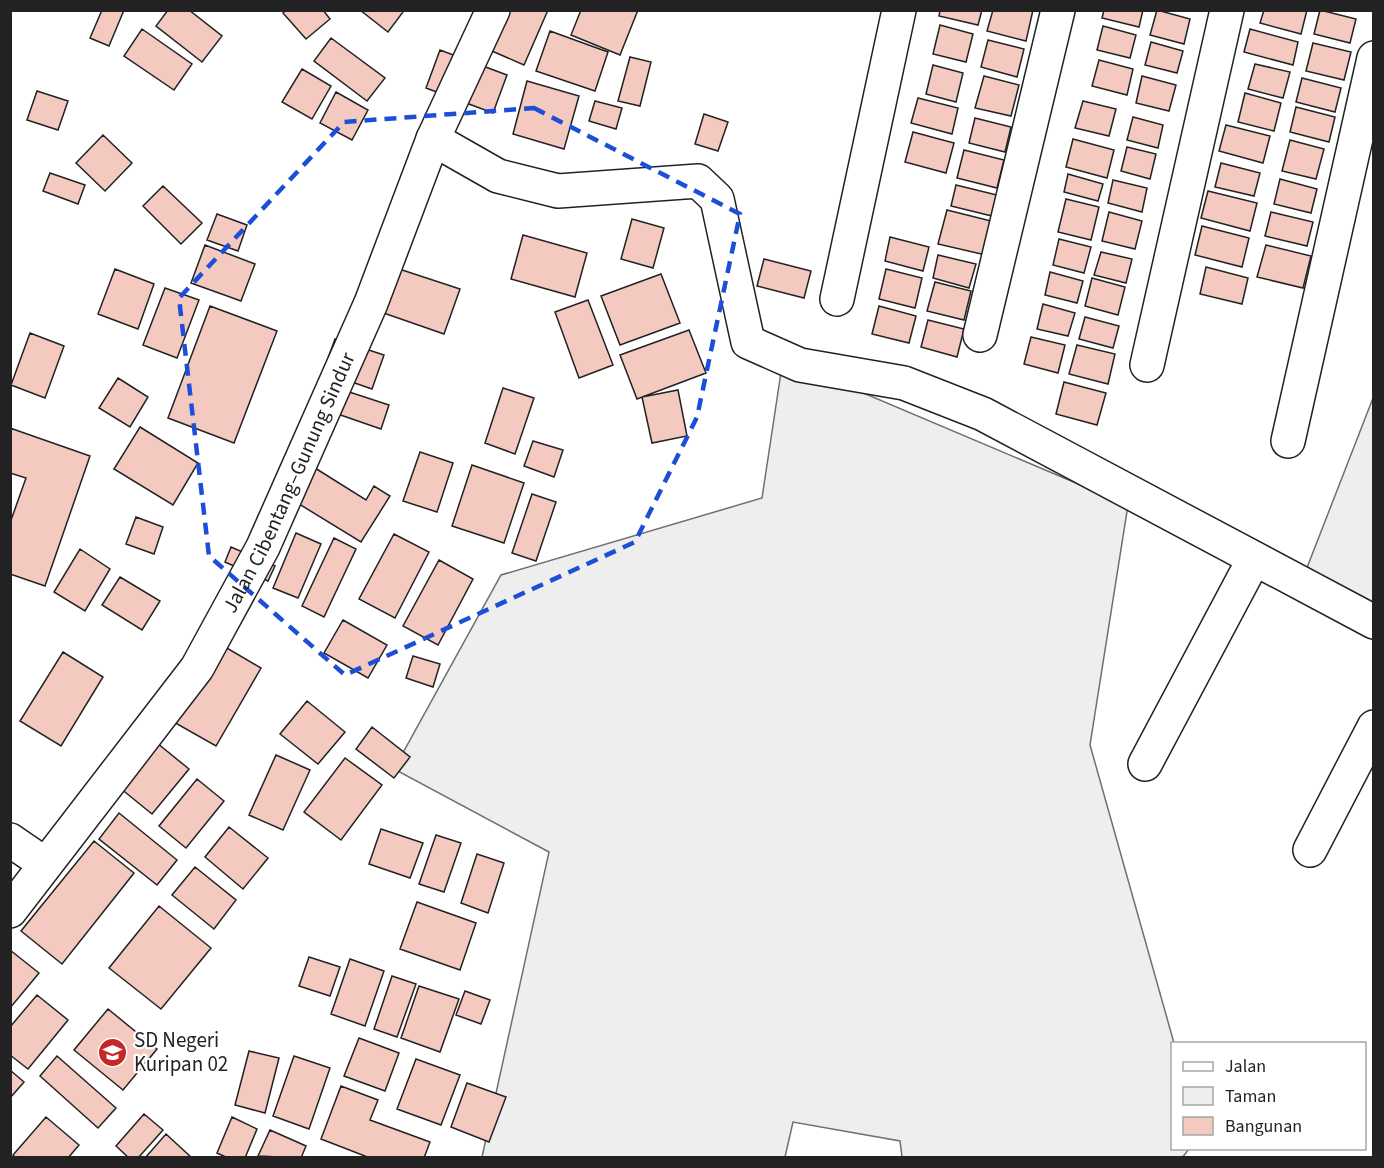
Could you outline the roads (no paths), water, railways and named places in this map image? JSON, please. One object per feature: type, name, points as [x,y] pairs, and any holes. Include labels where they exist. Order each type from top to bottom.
[{"type":"street","name":"Jalan Cibentang–Gunung Sindur","points":[[10,910],[197,668],[263,547],[371,303],[433,139],[493,10]]},
{"type":"street","points":[[837,298],[899,10]]},
{"type":"street","points":[[980,335],[1058,10]]},
{"type":"street","points":[[1147,365],[1227,10]]},
{"type":"street","points":[[1288,441],[1374,58]]},
{"type":"street","points":[[433,139],[498,176],[558,191],[698,181],[717,199],[748,342],[800,365],[904,383],[982,414],[1374,622]]},
{"type":"street","points":[[1146,764],[1254,559]]},
{"type":"street","points":[[1310,850],[1374,727]]},
{"type":"street","points":[[10,840],[45,864]]},
{"type":"place","name":"SD Negeri Kuripan 02","points":[[113,1052]]}]
